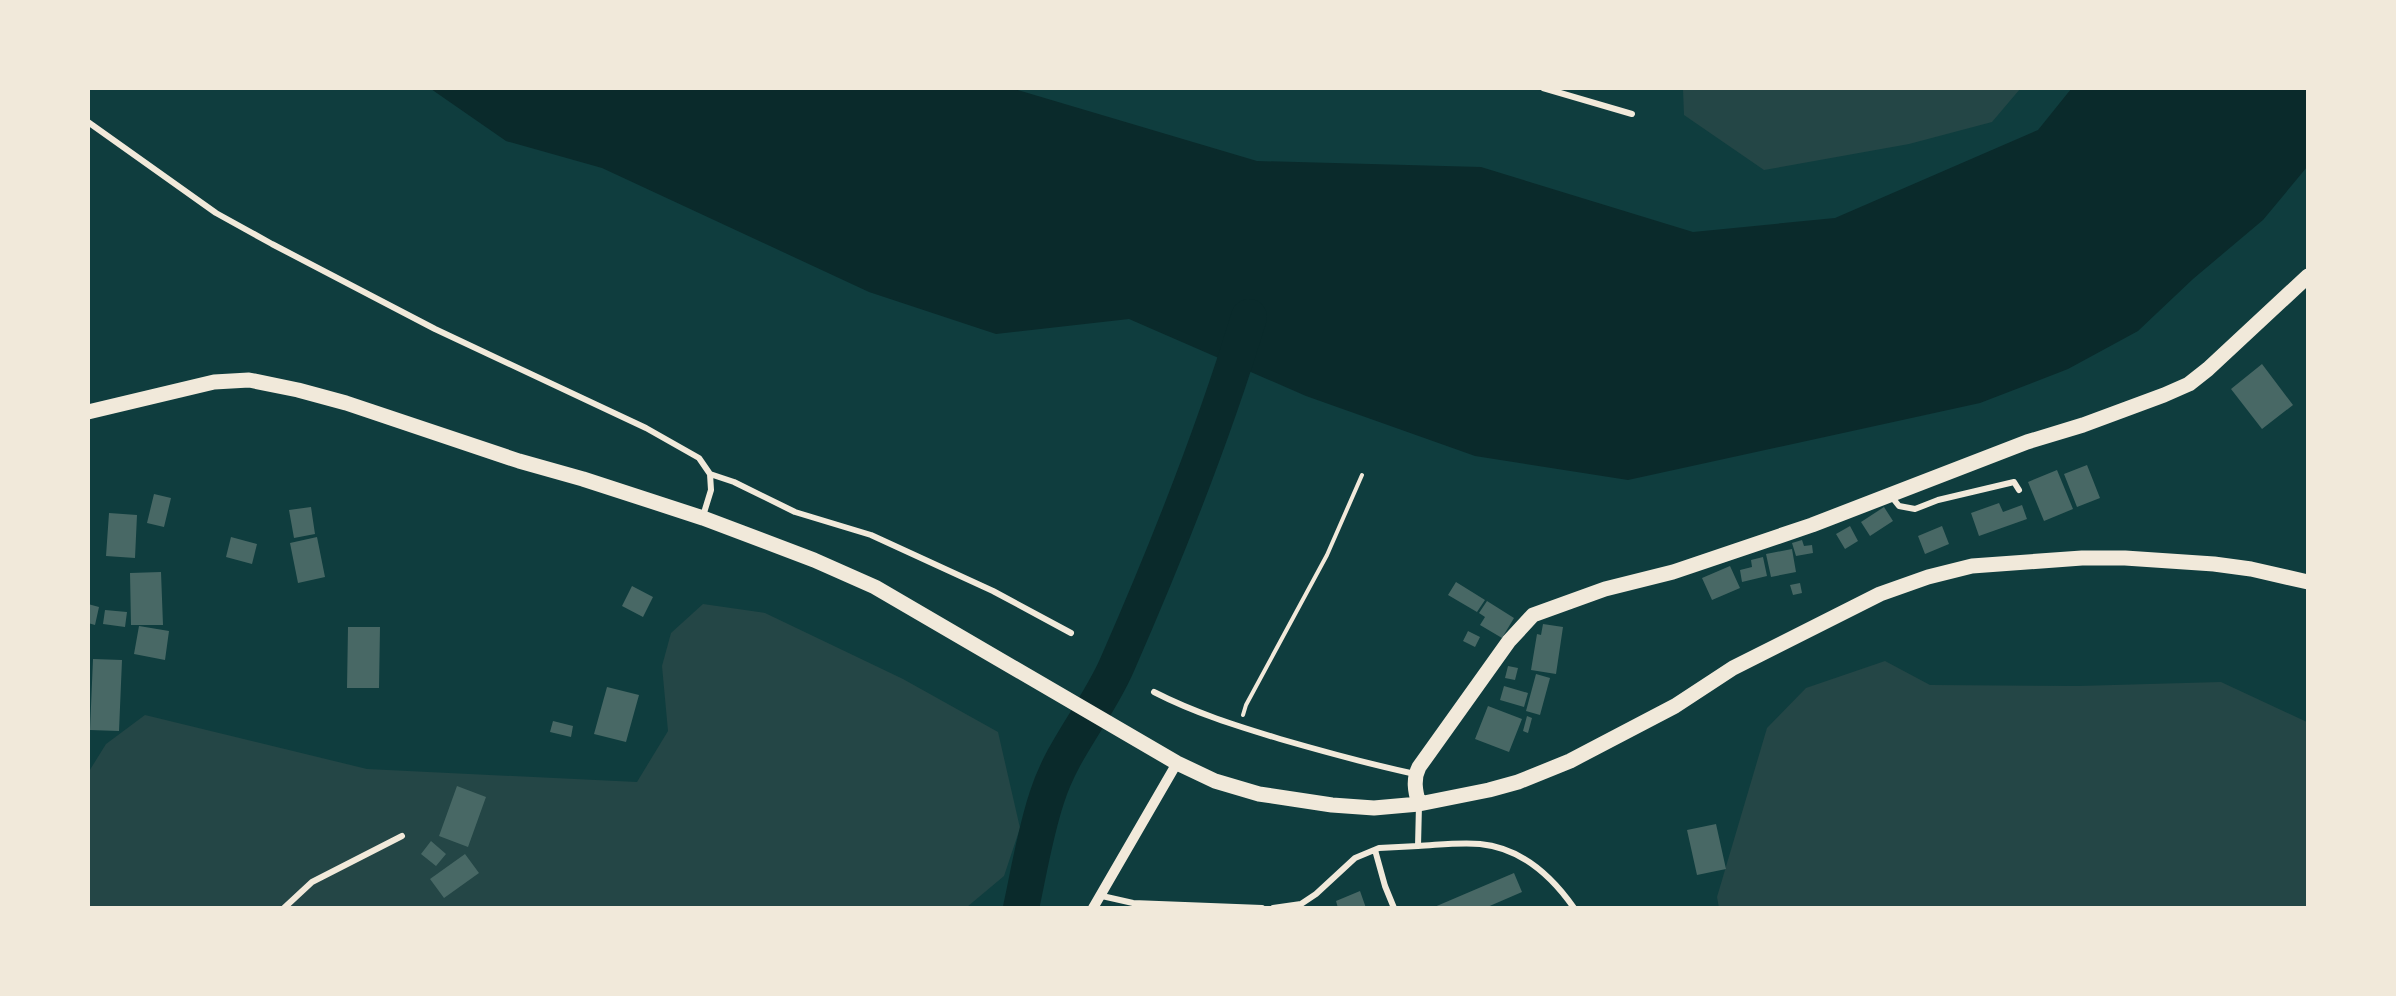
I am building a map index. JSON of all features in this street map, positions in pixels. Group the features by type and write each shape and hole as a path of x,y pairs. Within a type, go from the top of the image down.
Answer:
{"main road":[{"path":"1419,804 1415,790 1415,774 1509,641 1533,615 1596,591 1673,572 1780,536 2027,442 2083,425 2189,384 2307,276"},
{"path":"88,412 204,384 249,380 346,403 519,461 703,518 814,560 875,587 1177,763 1215,781 1258,794 1332,806 1374,808 1419,804 1508,785 1570,761 1675,706 1733,668 1872,598 1971,566 2125,558 2214,564 2251,569 2307,582"}],"street":[{"path":"1544,88 1632,114"},
{"path":"88,122 216,213 435,330 646,428 699,458 710,474 711,490 703,518"},
{"path":"710,474 734,482 795,512 871,535 993,591 1071,633"},
{"path":"1891,495 1899,506 1915,509 1938,500 2014,482 2019,490"},
{"path":"1154,692 1185,708 1240,727 1375,766 1415,774"},
{"path":"1093,908 1177,763"},
{"path":"1418,846 1419,804"},
{"path":"284,908 312,882 402,836"},
{"path":"1273,908 1301,904 1316,894 1355,858 1375,850 1477,843 1498,846 1522,857 1548,875 1574,908"},
{"path":"1375,850 1394,908"},
{"path":"1102,896 1123,902 1262,908"}],"path":[{"path":"1240,727 1246,705 1327,555 1362,475"}],"shaded area":[{"path":"1683,88 2020,89 1992,122 1909,144 1764,170 1684,115"},
{"path":"431,89 1014,89 1257,161 1481,167 1693,232 1835,218 2038,130 2071,89 2307,89 2307,167 2263,220 2193,279 2138,331 2068,369 1980,403 1628,480 1475,456 1306,396 1129,319 996,334 869,292 602,168 506,141"},
{"path":"703,604 765,613 903,679 998,732 1020,828 1004,876 967,907 89,907 88,773 106,744 145,715 367,769 637,782 668,731 662,666 671,633"},
{"path":"1885,661 1930,685 2078,686 2221,682 2307,722 2307,907 1719,908 1717,897 1767,728 1806,688"}],"building":[{"path":"2262,364 2293,405 2262,429 2231,389"},
{"path":"2087,465 2100,498 2077,507 2064,474"},
{"path":"2057,470 2073,509 2044,521 2028,482"},
{"path":"154,494 171,498 164,527 147,523"},
{"path":"1999,503 2003,512 2022,505 2027,519 1979,536 1971,513"},
{"path":"311,507 315,534 294,538 289,510"},
{"path":"1884,507 1893,521 1870,536 1861,522"},
{"path":"109,513 137,515 135,558 106,556"},
{"path":"1850,526 1858,541 1845,549 1836,534"},
{"path":"1942,526 1949,544 1925,554 1918,536"},
{"path":"231,537 257,544 252,564 226,557"},
{"path":"317,537 325,577 298,583 290,543"},
{"path":"1802,540 1804,546 1812,545 1813,553 1796,556 1792,543"},
{"path":"1792,549 1796,572 1771,577 1766,554"},
{"path":"1763,557 1767,576 1742,582 1740,570 1752,567 1751,560"},
{"path":"1730,566 1740,588 1712,600 1702,578"},
{"path":"161,572 163,625 131,625 130,573"},
{"path":"1456,582 1485,600 1477,612 1448,595"},
{"path":"1800,583 1802,593 1793,595 1790,585"},
{"path":"632,586 653,597 643,617 622,606"},
{"path":"1487,601 1514,618 1502,638 1480,625 1485,617 1479,613"},
{"path":"88,604 99,607 95,625 88,623"},
{"path":"105,610 127,612 125,627 103,624"},
{"path":"1543,624 1563,627 1556,674 1531,670 1537,634 1541,635"},
{"path":"139,626 169,631 165,660 134,654"},
{"path":"348,627 380,627 379,688 347,688"},
{"path":"1468,631 1480,637 1475,647 1463,641"},
{"path":"93,659 122,660 119,731 90,730"},
{"path":"1508,666 1518,668 1515,680 1505,678"},
{"path":"1536,674 1550,678 1540,715 1526,711"},
{"path":"1504,686 1528,693 1524,707 1500,700"},
{"path":"607,687 639,695 626,742 594,734"},
{"path":"1488,706 1522,719 1509,752 1475,739"},
{"path":"1527,716 1532,718 1528,733 1523,731"},
{"path":"553,721 573,726 571,737 550,732"},
{"path":"457,786 486,797 468,847 439,836"},
{"path":"1716,824 1726,869 1697,875 1687,830"},
{"path":"431,841 446,854 436,866 421,854"},
{"path":"465,854 479,873 444,898 430,879"},
{"path":"1514,873 1522,892 1485,908 1432,908"},
{"path":"1360,891 1366,908 1338,908 1336,901"}],"waterway":[{"path":"1021,908 1032,852 1053,779 1109,682 1136,622 1205,449 1249,317"}]}
